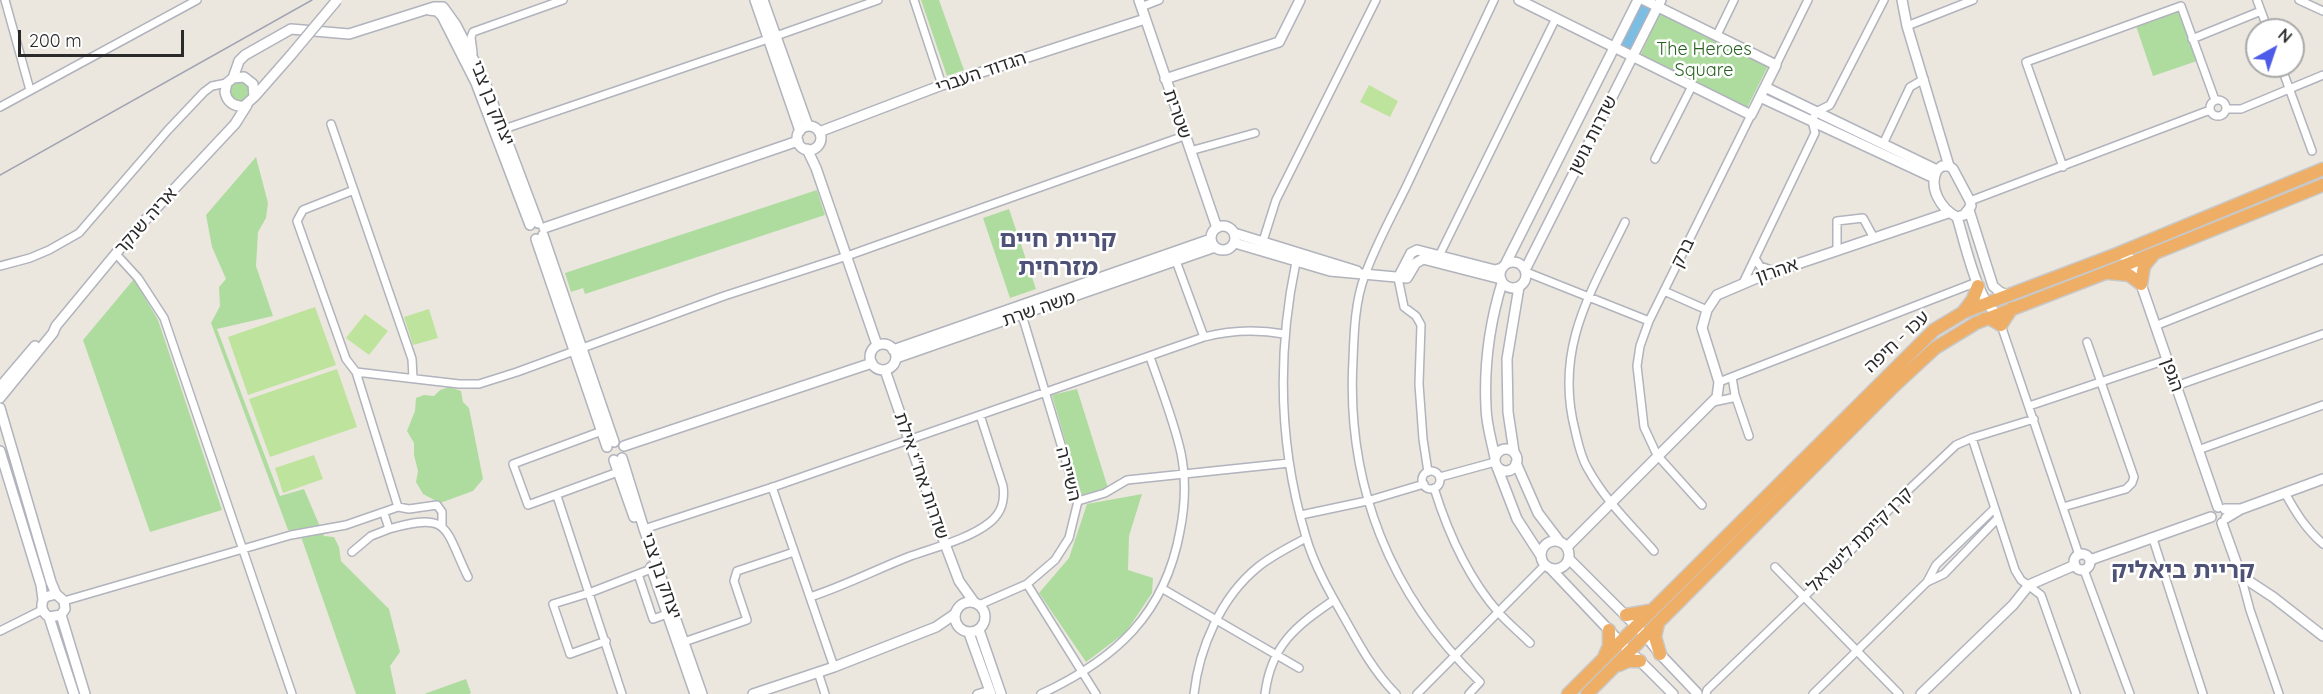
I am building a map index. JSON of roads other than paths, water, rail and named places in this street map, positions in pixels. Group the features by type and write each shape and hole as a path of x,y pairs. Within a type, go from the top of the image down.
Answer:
{"highway":[{"name":"עכו - חיפה","path":"1568,694 1934,330 1964,312 2117,254 2323,169"},
{"name":"עכו - חיפה","path":"1587,694 1615,667 1635,656 1658,623 1935,348 1984,319 1999,319 2012,308 2108,273 2323,185"},
{"path":"2108,273 2129,275 2140,284 2144,266 2156,252"},
{"path":"1964,312 1973,299 1978,284"},
{"path":"1626,615 1644,613 1653,609"},
{"path":"1658,623 1655,637 1660,654"},
{"path":"1604,658 1609,646 1609,630"}],"street":[{"path":"5,0 30,90"},
{"path":"0,107 197,0"},
{"path":"236,106 247,105 337,0"},
{"path":"476,62 471,45 473,32 563,0"},
{"path":"755,0 772,38 804,128"},
{"path":"538,230 798,141 804,128 782,53 772,38 763,0"},
{"path":"504,129 878,0"},
{"path":"914,0 942,85"},
{"path":"1140,4 1159,0"},
{"path":"1165,79 1279,42 1300,0"},
{"path":"1263,241 1276,200 1376,0"},
{"path":"1469,694 1480,682 1454,657 1405,588 1387,552 1367,501 1353,431 1351,387 1354,328 1365,276 1494,0"},
{"name":"שדרות גושן","path":"1504,266 1638,0"},
{"path":"1644,0 1659,4 1776,65"},
{"path":"1717,35 1734,0"},
{"name":"ברק","path":"1702,505 1658,455 1644,427 1637,366 1640,346 1649,321 1808,0"},
{"path":"1814,117 1830,105 1884,0"},
{"path":"1902,0 1907,26 1949,166 1957,174 1970,206 1993,286 2008,295"},
{"path":"1907,26 1973,0"},
{"path":"2257,0 2263,18"},
{"path":"2299,0 2323,11"},
{"path":"1525,1 1614,48 1751,115"},
{"name":"שטרית","path":"1140,4 1217,228"},
{"name":"שדרות גושן","path":"1526,271 1659,4"},
{"name":"יצחק בן צבי","path":"239,62 248,52 291,29 349,34 438,6 445,9 476,62 504,129 610,445"},
{"path":"2063,167 2026,62 2181,6 2215,100"},
{"name":"יצחק בן צבי","path":"424,11 433,10 442,16 468,64 538,230"},
{"path":"2192,39 2260,11"},
{"path":"1438,258 1556,18"},
{"name":"הגדוד העברי","path":"819,132 942,85 1145,19"},
{"path":"239,62 239,71 255,88 254,97"},
{"path":"225,94 239,62"},
{"path":"2226,109 2241,109 2323,75"},
{"path":"2286,78 2312,151"},
{"path":"0,266 40,254 79,233 204,92 215,85 230,81 270,79"},
{"path":"1883,144 1910,87 1924,79"},
{"path":"215,85 225,94 229,102 236,106 239,111 238,120"},
{"path":"1655,159 1692,86"},
{"path":"1765,87 1814,117 1935,174"},
{"path":"1760,97 1883,144 1935,174"},
{"path":"2215,100 2223,101 2226,109 2224,114 2213,115 2210,110 2211,103 2215,100"},
{"name":"אריה שנקר","path":"0,387 11,379 53,333 56,326 116,254 238,120 247,105"},
{"path":"1970,206 2210,110"},
{"path":"1743,283 1815,133 1814,117"},
{"path":"331,124 412,359 412,378"},
{"path":"804,128 814,127 819,132 820,143 810,149"},
{"path":"1190,151 1256,133"},
{"path":"356,372 459,384 479,384 1184,136"},
{"path":"798,141 810,149 877,345"},
{"path":"1562,154 1572,155 1579,163"},
{"path":"1935,174 1949,166"},
{"path":"1935,174 1937,194 1952,215 1986,303 1999,319 2079,555"},
{"path":"354,190 303,210 297,221 346,359 356,372 398,507"},
{"name":"אהרון","path":"1707,310 1718,295 1743,283 1837,250 1952,215 1970,206"},
{"path":"1837,250 1838,221 1863,218 1874,238"},
{"path":"1625,222 1577,324 1572,345 1569,396 1572,419 1586,466 1611,503 1654,551"},
{"path":"1235,238 1226,250 1213,243 1213,232 1217,228 1227,227 1235,238 1296,262 1330,271 1365,276 1409,278 1416,263 1420,260 1438,258 1495,270 1515,262 1526,271 1649,321"},
{"path":"1235,238 1263,241 1365,276"},
{"name":"משה שרת","path":"895,354 1022,315 1176,261 1213,243"},
{"name":"משה שרת","path":"895,354 1029,301 1213,243"},
{"path":"116,254 138,278 164,318 292,694"},
{"path":"2117,254 2127,256 2133,261"},
{"path":"1306,255 1296,262 1284,334 1283,400 1289,463 1306,538 1334,600 1368,661 1396,694"},
{"path":"1438,258 1502,281 1512,288 1519,287"},
{"path":"1755,258 1756,262 1765,269 1776,271"},
{"path":"2155,326 2323,259"},
{"path":"1176,261 1204,337"},
{"name":"הגפן","path":"2133,261 2198,450 2223,514 2250,610 2279,694"},
{"path":"1504,266 1488,356 1486,409 1496,462 1517,519 1546,563 1673,694"},
{"path":"1750,269 1755,270 1759,277"},
{"path":"1526,271 1525,280 1519,287 1506,359 1508,412 1516,463 1538,513 1563,544 1569,559 1647,636 1660,654 1698,694"},
{"path":"1398,278 1404,307 1416,316 1421,325 1419,384 1428,472"},
{"path":"1719,382 1978,284"},
{"path":"1417,694 1546,563 1547,544 1563,544 1611,503 1713,402 1719,393 1719,382 1702,328 1707,310 1664,291"},
{"path":"1022,315 1029,301"},
{"name":"השיירה","path":"976,603 1027,584 1055,560 1075,522 1078,501 1022,315"},
{"path":"644,529 1204,337 1222,332 1247,331 1284,334"},
{"path":"2176,386 2323,334"},
{"path":"2062,507 2126,489 2134,477 2087,342"},
{"path":"877,345 886,345 895,354 893,365 885,370 876,368 872,363 871,353 877,345"},
{"name":"יצחק בן צבי","path":"578,349 602,431 610,445"},
{"path":"1041,694 1083,672 1115,650 1138,628 1162,590 1179,537 1183,516 1184,474 1174,430 1150,357"},
{"path":"2030,406 2166,360"},
{"path":"624,446 618,459 608,455 610,445 624,446 872,363"},
{"name":"שדרות אח\"י אילת","path":"885,370 959,581 961,605"},
{"path":"1732,377 1735,395 1749,436"},
{"path":"0,380 11,379 1,412 56,594 64,601 65,609 61,615"},
{"name":"אריה שנקר","path":"0,398 11,379"},
{"path":"1713,402 1735,395"},
{"path":"2198,450 2323,405"},
{"path":"810,597 842,587 989,523 1001,510 1004,498 1003,486 980,415"},
{"name":"קרן קיימת לישראל","path":"1698,694 1707,690 1804,597 1901,497 1956,446 1971,438 2034,419"},
{"path":"602,431 513,464 528,505 618,472"},
{"path":"1971,438 2018,576 2041,595 2076,694"},
{"path":"1496,462 1498,452 1504,449 1514,453"},
{"path":"0,451 41,585 45,609 74,694"},
{"name":"יצחק בן צבי","path":"618,459 618,472 695,694"},
{"name":"יצחק בן צבי","path":"618,459 702,694"},
{"path":"1496,462 1506,471 1513,468 1516,463"},
{"path":"1440,477 1496,462"},
{"path":"1078,501 1105,494 1127,480 1289,463"},
{"path":"1434,471 1440,477 1439,485 1434,488 1427,488 1424,484 1423,477 1428,472 1434,471"},
{"path":"2090,560 2211,517 2211,512 2223,514 2241,509 2323,479"},
{"path":"1301,515 1367,501 1424,484"},
{"path":"772,487 834,667"},
{"path":"1434,488 1445,525 1470,572 1498,612 1530,643"},
{"path":"2285,493 2296,514 2310,533 2323,544"},
{"path":"557,496 622,694"},
{"path":"64,601 291,535 346,525 398,507 409,509 437,506 442,512 442,526"},
{"path":"1813,694 1927,582 1936,565 1994,509"},
{"path":"384,513 389,529"},
{"path":"1927,582 1944,574 1997,519"},
{"path":"352,552 371,536 389,529 409,524 435,523 449,533 468,576"},
{"path":"1194,694 1204,645 1241,584 1257,568 1306,538"},
{"path":"2153,539 2203,694"},
{"path":"684,642 747,620 734,581 737,571 794,552"},
{"path":"2090,560 2086,555 2079,555 2075,558 2130,694"},
{"path":"1546,563 1560,569 1569,559"},
{"path":"1921,694 2013,605 2029,585 2080,567 2088,567 2090,560"},
{"path":"1775,567 1899,694"},
{"path":"606,642 570,654 553,604 651,569"},
{"path":"638,574 653,618 667,614"},
{"path":"2241,576 2273,597 2323,636"},
{"name":"שדרות אח\"י אילת","path":"959,581 976,603"},
{"path":"1027,584 1096,694"},
{"path":"1162,590 1299,668"},
{"path":"45,609 48,595 56,594"},
{"path":"1265,694 1275,654 1292,633 1334,600"},
{"path":"753,694 834,667 936,627 955,614 961,605 976,603 985,617 979,630 1001,694"},
{"path":"0,631 45,609 61,615"},
{"path":"955,614 957,626"},
{"path":"61,615 85,694"},
{"path":"936,627 957,626 969,633 990,692 977,694"},
{"path":"969,633 979,630"},
{"path":"818,672 825,694"}],"water":[{"path":"1640,0 1655,8 1632,54 1617,47"}],"railway":[{"path":"0,175 312,0"}],"district":[{"name":"קריית חיים מזרחית","path":"1058,254"},
{"name":"קריית ביאליק","path":"2183,571"}],"park label":[{"name":"The Heroes Square","path":"1704,60"}]}
